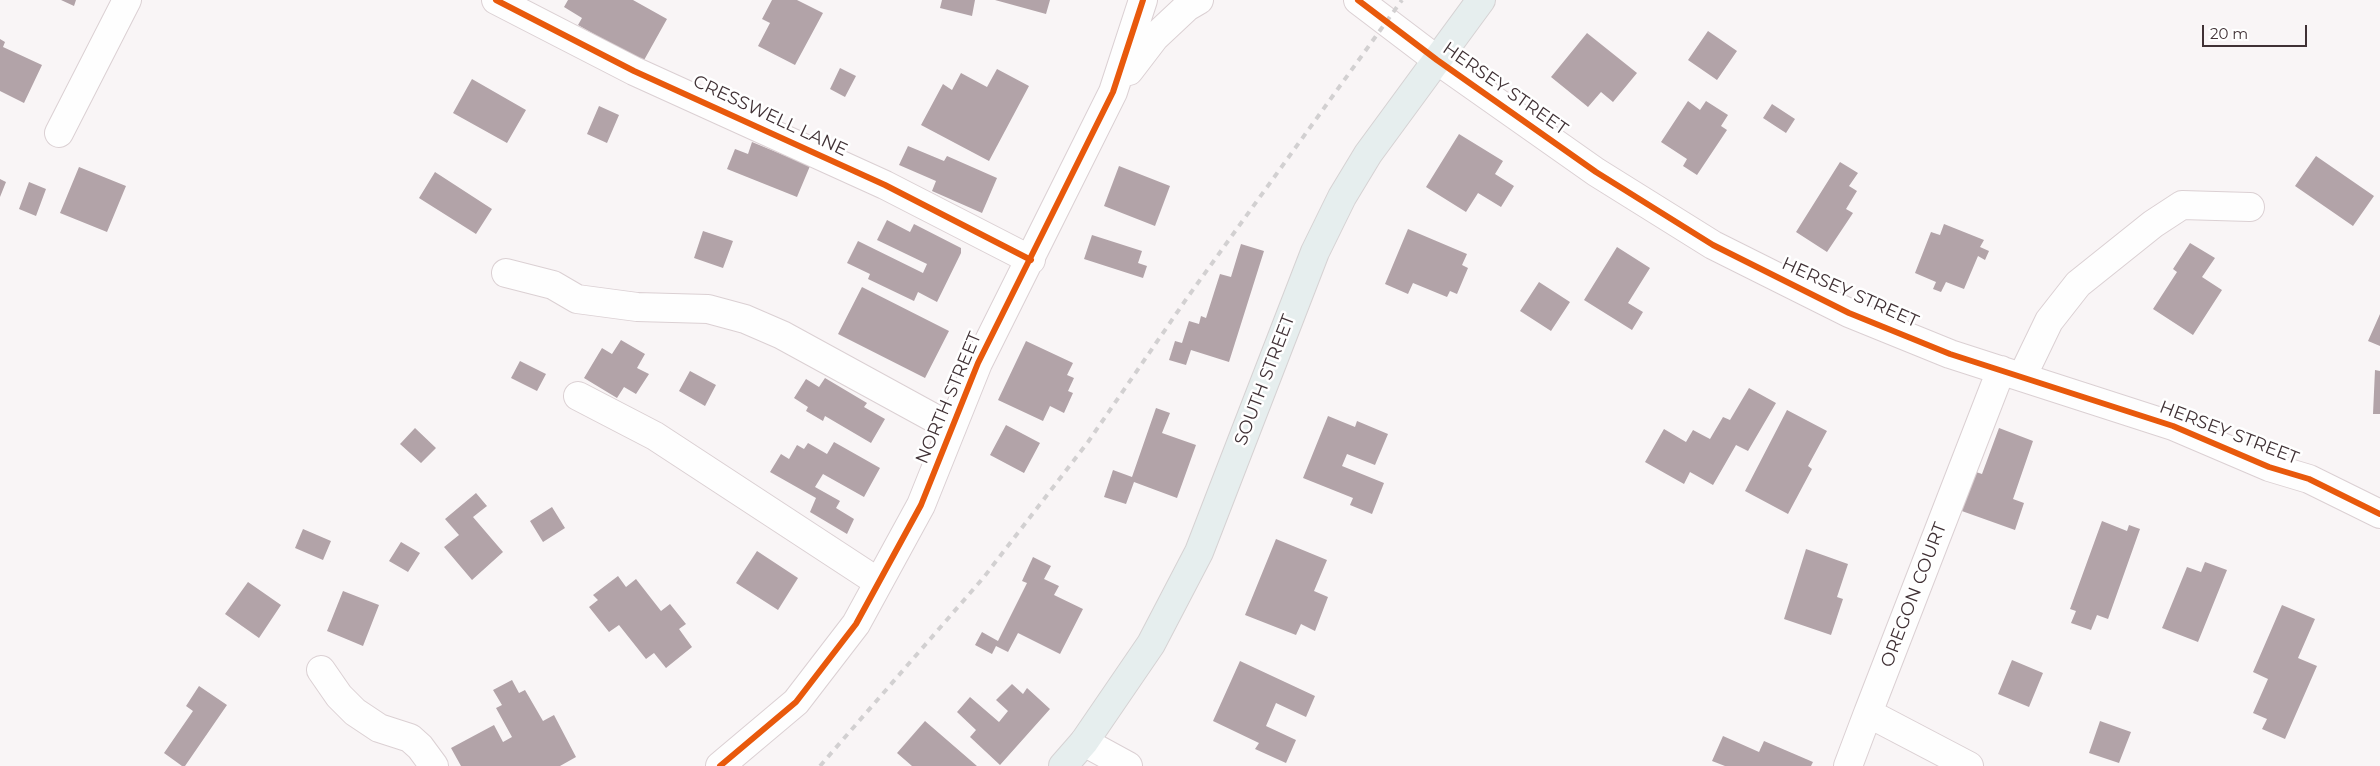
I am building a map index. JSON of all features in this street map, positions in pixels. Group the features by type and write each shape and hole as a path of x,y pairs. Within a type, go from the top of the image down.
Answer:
{"main road":[{"name":"SOUTH STREET","path":"1063,766 1084,742 1151,644 1199,552 1314,252 1342,197 1368,154 1480,0"}],"street":[{"path":"59,133 127,0"},
{"name":"CRESSWELL LANE","path":"496,0 634,71 885,185 1031,260"},
{"name":"NORTH STREET","path":"720,766 796,702 856,624 920,505 978,363 1031,260 1113,92 1141,12 1143,0"},
{"path":"1113,92 1155,37 1187,7 1199,0"},
{"name":"HERSEY STREET","path":"1358,0 1437,60 1596,172 1713,244 1849,313 1950,354 2173,426 2269,466 2309,479 2380,514"},
{"name":"OREGON COURT","path":"1848,766 1868,713 2012,374 2049,321 2078,284 2153,224 2182,205 2250,206"},
{"path":"506,274 553,285 577,299 637,308 708,309 745,319 782,334 952,428"},
{"path":"578,396 655,436 878,582"},
{"path":"321,670 339,696 355,712 380,728 410,738 420,747 434,766"},
{"path":"1868,713 1970,766"},
{"path":"1084,742 1128,766"}],"building":[{"path":"61,0 76,0 74,6"},
{"path":"568,0 633,0 667,19 643,62 578,25 582,18 564,7"},
{"path":"772,0 797,0 823,13 795,65 758,46 770,23 762,19"},
{"path":"942,0 975,0 972,16 940,8"},
{"path":"995,0 1050,0 1046,14"},
{"path":"1708,31 1737,51 1717,80 1688,60"},
{"path":"1587,33 1637,73 1613,102 1601,92 1588,107 1551,77"},
{"path":"0,39 5,42 3,47 42,65 24,103 0,91"},
{"path":"840,68 856,76 845,97 830,89"},
{"path":"997,69 1029,86 989,161 921,125 943,84 952,90 961,73 987,87"},
{"path":"472,79 526,110 507,143 453,113"},
{"path":"1688,101 1700,110 1706,101 1728,115 1721,126 1727,130 1697,175 1683,166 1687,159 1661,142"},
{"path":"1772,104 1795,119 1786,133 1763,118"},
{"path":"599,106 619,115 607,143 587,134"},
{"path":"1459,134 1503,161 1495,174 1514,186 1501,207 1478,193 1466,212 1426,187"},
{"path":"752,142 810,166 797,197 727,169 735,149 748,154"},
{"path":"908,146 944,161 947,156 997,178 982,213 932,191 936,181 899,165"},
{"path":"2316,156 2374,196 2353,226 2295,186"},
{"path":"1840,162 1858,173 1849,186 1857,191 1846,209 1853,213 1827,252 1796,232"},
{"path":"1119,166 1170,186 1155,226 1104,206"},
{"path":"79,167 126,186 107,232 60,213"},
{"path":"435,172 492,209 476,234 419,198"},
{"path":"0,179 6,182 0,197"},
{"path":"29,182 46,189 36,216 19,209"},
{"path":"887,220 910,232 914,224 961,248 961,253 937,302 918,292 914,301 868,279 870,274 847,263 858,241 923,273 927,264 877,240"},
{"path":"1944,224 1984,240 1980,247 1989,251 1985,260 1978,256 1964,289 1946,282 1941,292 1933,289 1936,282 1915,273 1931,232 1940,235"},
{"path":"1408,229 1467,254 1462,265 1468,268 1457,294 1450,291 1447,297 1413,283 1408,294 1385,284"},
{"path":"703,231 733,241 723,268 694,258"},
{"path":"1092,235 1142,251 1138,263 1147,266 1143,278 1084,259"},
{"path":"2190,243 2215,258 2202,277 2222,290 2193,335 2153,309 2177,272 2173,269"},
{"path":"1241,244 1264,251 1229,362 1191,350 1186,365 1169,360 1175,341 1182,343 1189,321 1199,324 1201,316 1206,318 1220,274 1231,277"},
{"path":"1617,247 1650,268 1628,303 1643,312 1632,330 1584,300"},
{"path":"1539,282 1570,302 1551,331 1520,311"},
{"path":"862,287 949,331 925,378 838,334"},
{"path":"2380,314 2380,346 2368,341"},
{"path":"621,340 645,354 637,368 649,374 636,394 624,387 617,398 584,378 602,348 612,354"},
{"path":"1026,341 1073,363 1067,375 1074,378 1068,391 1073,393 1064,413 1050,406 1043,421 998,400"},
{"path":"520,361 546,374 537,391 511,378"},
{"path":"2375,370 2380,371 2380,414 2373,414"},
{"path":"690,371 716,385 705,406 679,391"},
{"path":"825,378 867,403 864,407 885,419 871,443 825,416 823,421 806,411 808,407 794,398 806,379 819,387"},
{"path":"1749,388 1776,403 1748,451 1736,445 1713,485 1690,472 1684,484 1645,462 1664,429 1686,442 1693,430 1710,439 1723,417 1730,420"},
{"path":"1156,408 1170,413 1162,433 1196,445 1177,498 1134,482 1126,504 1104,497 1113,470 1132,477"},
{"path":"1787,410 1827,431 1808,466 1812,469 1788,514 1745,491"},
{"path":"1328,416 1355,427 1357,421 1388,434 1375,465 1347,454 1342,466 1384,483 1372,514 1350,505 1353,498 1303,478"},
{"path":"1006,425 1040,443 1024,473 990,455"},
{"path":"415,428 436,448 421,463 400,444"},
{"path":"1999,428 2033,441 2013,499 2024,503 2015,530 1959,510 1973,471 1982,474"},
{"path":"834,442 880,468 864,497 823,474 815,487 840,501 836,508 854,519 847,534 810,512 816,498 770,472 781,454 789,459 797,445 804,449 808,443 827,454"},
{"path":"476,493 487,506 473,517 503,552 472,580 444,547 459,535 445,519"},
{"path":"552,507 565,528 543,542 530,521"},
{"path":"2102,521 2127,531 2129,525 2140,529 2108,619 2097,615 2091,630 2071,623 2076,611 2070,609"},
{"path":"303,529 331,541 323,560 295,548"},
{"path":"1276,539 1327,560 1314,591 1328,597 1315,631 1301,624 1296,635 1245,615"},
{"path":"401,542 420,553 408,572 389,561"},
{"path":"1806,549 1848,564 1837,597 1843,599 1831,635 1784,619"},
{"path":"757,551 798,578 778,610 736,583"},
{"path":"1033,557 1051,566 1044,579 1059,586 1054,595 1083,609 1060,654 1018,633 1008,652 996,646 992,654 975,645 982,632 998,641 1027,583 1022,581"},
{"path":"2205,562 2227,570 2198,642 2162,628 2187,567 2201,572"},
{"path":"618,576 626,587 636,579 661,611 670,604 686,624 679,629 692,647 666,668 654,653 646,659 619,625 609,632 589,607 598,600 593,595"},
{"path":"248,582 281,605 259,638 225,614"},
{"path":"343,591 379,605 363,646 327,631"},
{"path":"2282,605 2315,619 2298,658 2317,666 2285,739 2262,729 2267,719 2253,713 2268,679 2253,672"},
{"path":"2012,660 2043,673 2029,707 1998,694"},
{"path":"1240,661 1315,696 1306,717 1276,703 1266,726 1296,740 1286,763 1255,749 1259,743 1213,721"},
{"path":"512,680 519,693 525,690 543,721 554,715 576,757 560,766 461,766 451,748 494,725 503,742 512,737 496,708 502,705 493,690"},
{"path":"1012,684 1023,694 1027,688 1050,709 1000,765 970,737 976,730 957,712 970,697 999,722 1008,711 996,700"},
{"path":"199,686 227,705 185,766 182,766 164,753 193,711 186,706"},
{"path":"925,721 977,766 912,766 897,753"},
{"path":"2100,721 2131,732 2119,763 2089,753"},
{"path":"1723,736 1759,752 1764,741 1813,762 1811,766 1725,766 1712,761"}],"railway":[{"path":"820,766 984,577 1088,442 1187,298 1402,0"}],"cycle path":[{"path":"496,0 634,71 885,185 1031,260"},
{"path":"720,766 796,702 856,624 921,505 978,363 1113,92 1143,0"},
{"path":"1358,0 1437,60 1596,172 1713,245 1849,313 1950,354 2173,426 2269,467 2309,479 2380,514"}]}
